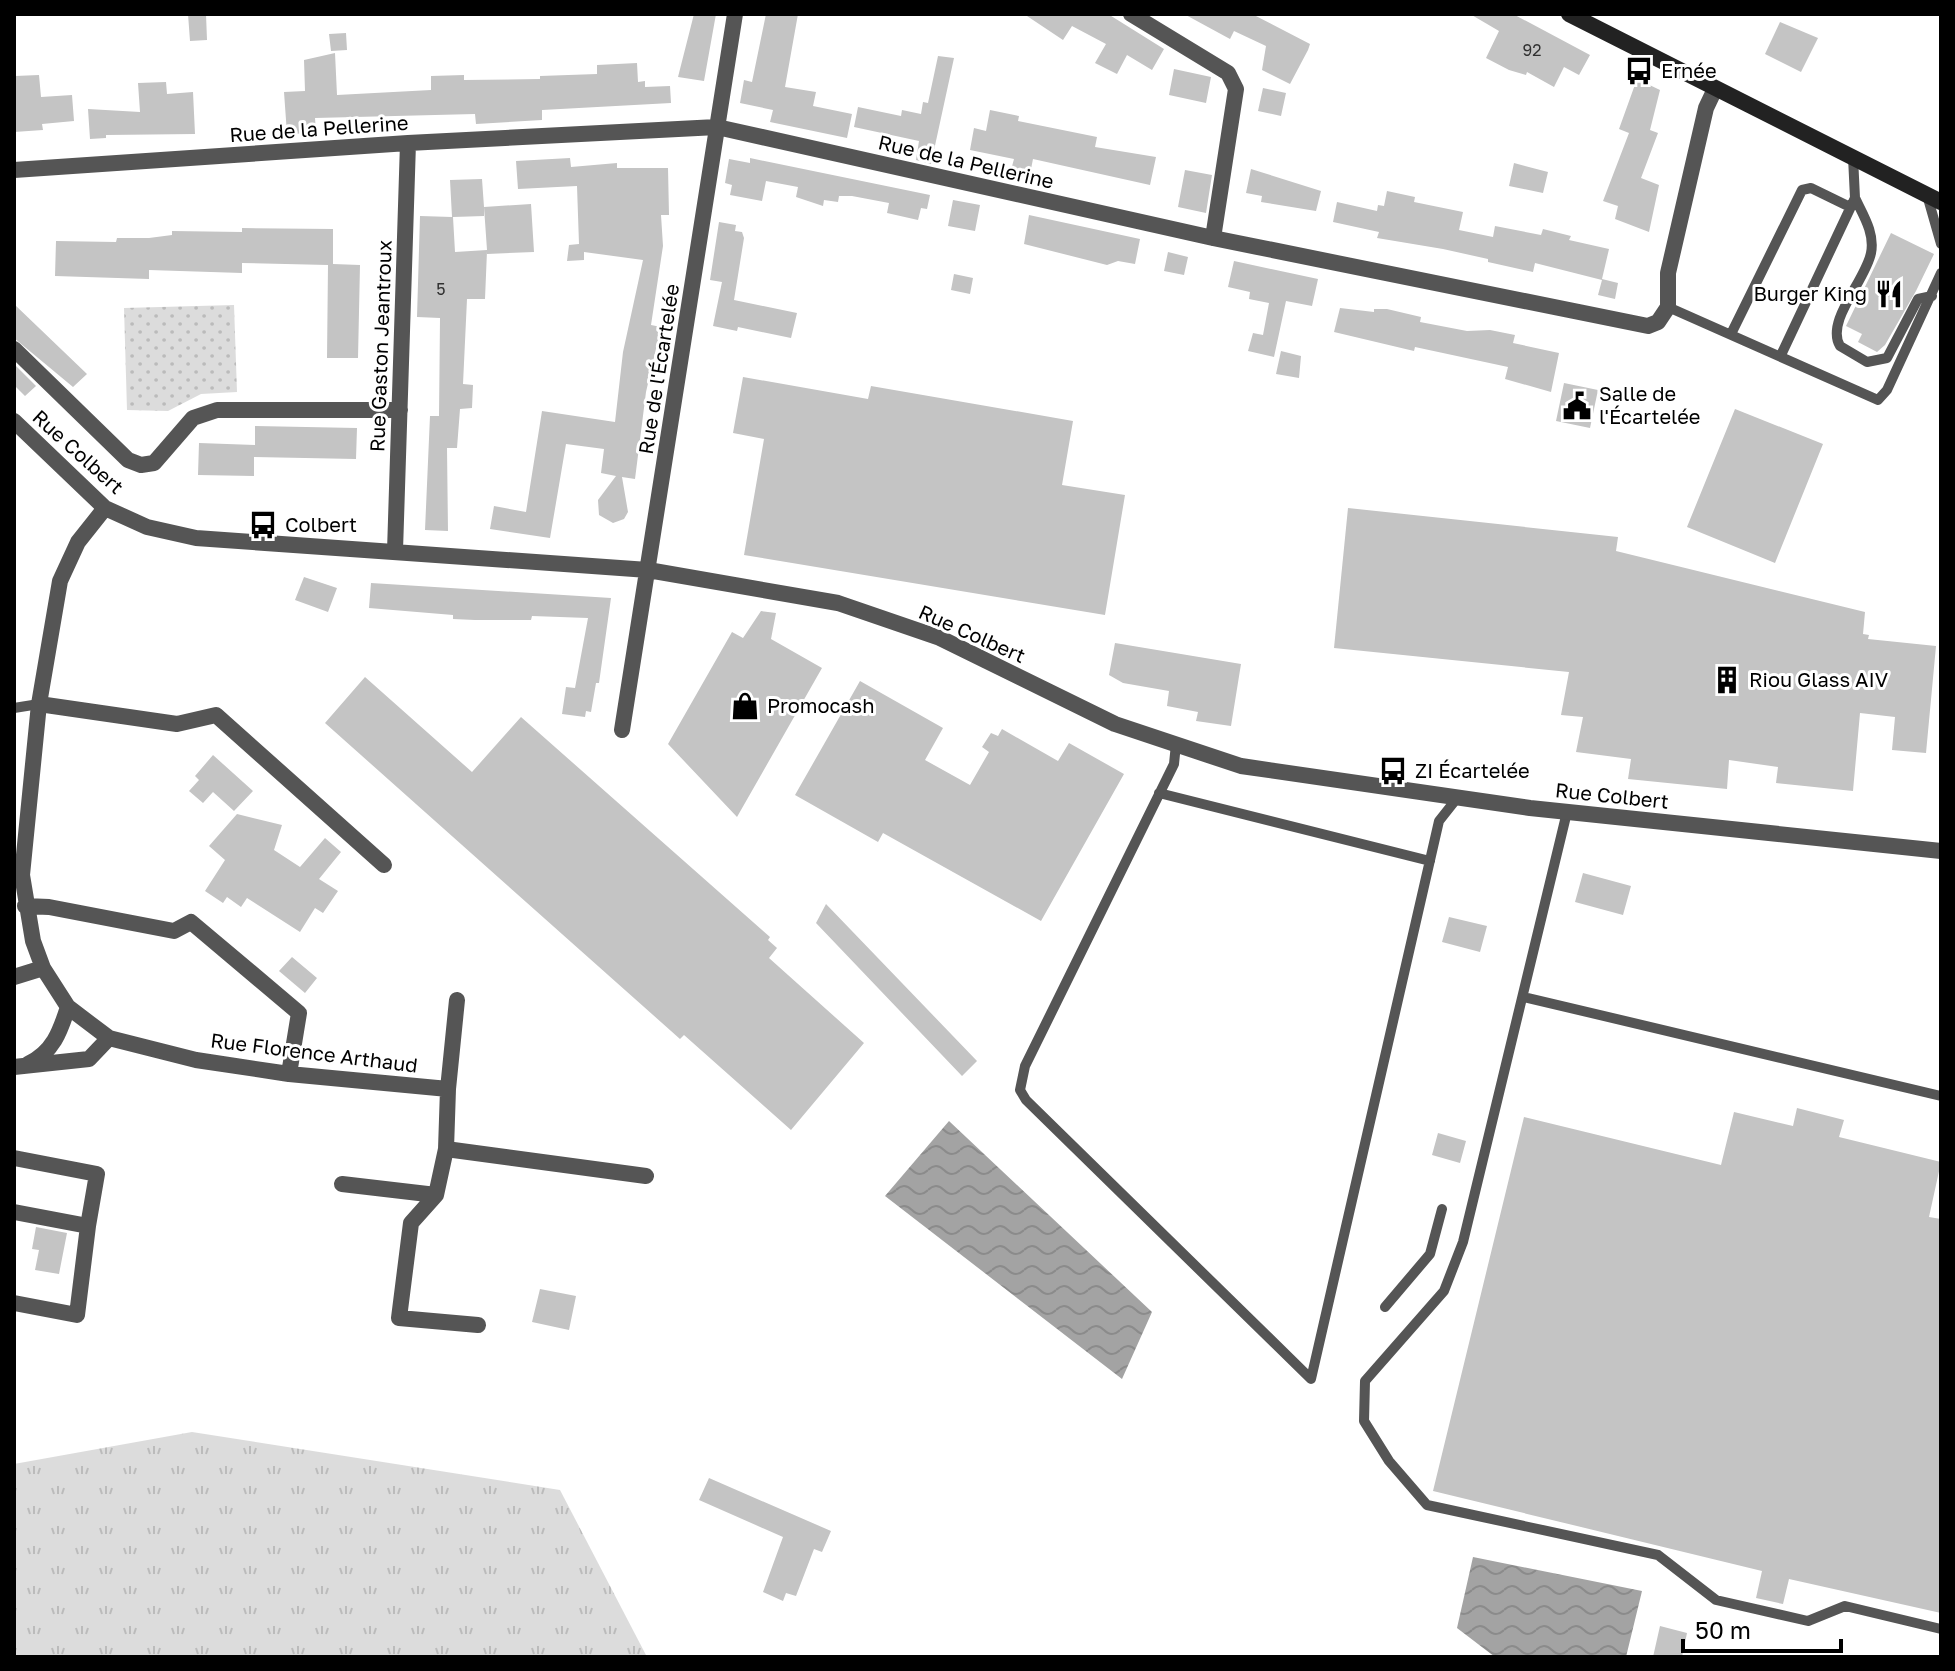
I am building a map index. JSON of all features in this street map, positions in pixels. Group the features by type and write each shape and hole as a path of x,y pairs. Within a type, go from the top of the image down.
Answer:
{"main road":[{"path":"1569,14 1934,198"}],"street":[{"name":"Rue de l'Écartelée","path":"622,730 735,14"},
{"path":"1131,14 1228,73 1236,89 1213,238"},
{"path":"1668,307 1668,273 1706,108 1715,89"},
{"name":"Rue de la Pellerine","path":"14,170 408,143 717,127 1213,238 1648,326 1658,322 1668,307"},
{"name":"Rue Gaston Jeantroux","path":"395,551 408,143"},
{"path":"14,349 128,460 141,465 154,463 193,418 217,410 400,410"},
{"name":"Rue Colbert","path":"14,421 105,508 153,530 196,538 395,551 414,556 499,558 648,570 838,603 940,638 1115,724 1241,766 1567,812 1941,851"},
{"name":"Rue Florence Arthaud","path":"105,508 78,542 60,581 39,704 22,875 25,906 43,968 68,1007 109,1038 196,1060 289,1074 448,1089"},
{"path":"39,704 177,724 216,715 384,865"},
{"path":"14,780 32,786"},
{"path":"25,906 49,907 174,931 191,922 299,1013 289,1074"},
{"path":"14,977 43,968"},
{"path":"457,1000 448,1089 446,1149 436,1195 411,1223 399,1318 478,1325"},
{"path":"16,1068 44,1056 58,1035 68,1007"},
{"path":"16,1068 89,1059 109,1038"},
{"path":"446,1149 646,1176"},
{"path":"14,1158 97,1174 77,1315 14,1303"},
{"path":"342,1184 436,1195"},
{"path":"14,1212 88,1226"}],"lane":[{"path":"1781,355 1852,203 1853,157"},
{"path":"1732,332 1802,190 1811,188 1852,203 1868,227 1872,251 1835,329 1840,346 1867,362 1887,358 1918,299 1932,296"},
{"path":"1934,198 1941,244"},
{"path":"1668,307 1732,332 1878,400 1887,390 1941,273"},
{"path":"14,708 39,704"},
{"path":"1176,744 1174,764 1025,1066 1020,1090 1026,1100 1311,1379 1439,821 1458,797"},
{"path":"1159,793 1430,861"},
{"path":"1567,812 1463,1242 1444,1291 1365,1381 1364,1421 1389,1461 1427,1505 1658,1555 1716,1600 1808,1621 1845,1606 1941,1629"},
{"path":"1524,997 1941,1096"},
{"path":"1385,1307 1430,1254 1442,1209"}],"green space":[{"path":"234,305 237,392 201,394 168,411 127,410 124,308"},
{"path":"192,1432 560,1490 647,1657 14,1657 14,1464"}],"water":[{"path":"949,1121 1152,1312 1122,1379 885,1196"},
{"path":"1473,1557 1642,1591 1626,1657 1495,1657 1457,1628"}],"building":[{"path":"188,14 206,14 207,40 190,41"},
{"path":"694,14 716,14 704,81 678,77"},
{"path":"766,14 798,14 785,87 816,92 813,106 852,114 847,138 770,122 773,110 740,103 744,80 752,82"},
{"path":"1024,14 1108,14 1164,49 1152,70 1127,55 1117,74 1095,63 1106,44 1072,26 1063,40"},
{"path":"1184,14 1252,14 1310,44 1290,84 1262,70 1266,46 1234,31 1230,39"},
{"path":"1470,14 1513,14 1590,55 1579,75 1564,67 1554,87 1527,72 1526,75 1509,70 1486,58 1499,31"},
{"path":"1780,22 1818,38 1801,72 1765,54"},
{"path":"346,33 347,50 331,51 329,34"},
{"path":"335,53 337,95 431,90 431,76 464,75 464,80 540,79 540,76 597,74 597,65 637,63 638,82 645,81 645,87 670,86 671,103 542,110 542,120 476,124 475,114 315,118 316,133 287,134 284,92 305,91 304,60"},
{"path":"938,56 954,58 931,164 916,160 919,141 854,127 858,107 901,116 902,110 921,114 923,102 928,103"},
{"path":"1174,69 1211,77 1206,103 1169,95"},
{"path":"39,75 41,97 72,95 74,121 42,124 43,130 14,132 15,76"},
{"path":"1637,79 1660,90 1650,130 1658,133 1641,178 1659,185 1649,232 1615,219 1618,206 1603,201 1629,133 1619,129"},
{"path":"166,82 167,94 193,92 195,134 106,135 106,138 90,139 88,109 140,112 138,83"},
{"path":"1263,88 1286,93 1281,116 1258,111"},
{"path":"990,110 1019,116 1018,121 1097,137 1095,147 1156,157 1150,185 1033,159 1030,174 1011,170 1014,159 970,150 974,128 986,131"},
{"path":"570,158 571,167 617,163 617,168 668,168 669,215 661,215 663,246 651,325 661,327 646,392 635,479 622,477 628,512 624,519 613,523 599,515 598,500 616,476 601,473 604,449 566,444 550,538 490,529 494,506 526,512 542,411 615,422 623,352 643,260 584,252 584,260 567,261 569,245 579,244 577,186 518,189 516,161"},
{"path":"750,158 930,195 927,209 921,208 918,220 887,213 889,203 852,196 839,196 838,202 824,200 823,206 796,197 798,187 766,181 762,201 730,195 732,185 725,183 729,159 750,163"},
{"path":"1514,163 1548,172 1543,193 1509,186"},
{"path":"1251,169 1321,191 1316,211 1261,202 1262,196 1246,193"},
{"path":"1185,170 1212,175 1206,213 1178,207"},
{"path":"482,179 484,207 531,204 534,252 487,254 487,251 485,299 467,299 463,384 473,385 472,408 460,409 457,448 447,448 448,531 425,530 430,416 439,416 440,318 417,317 420,216 452,217 450,180","holes":["484,207 487,250 455,252 453,217 484,216"]},
{"path":"1387,191 1415,197 1414,202 1463,212 1459,230 1493,237 1495,226 1541,235 1543,229 1571,236 1569,240 1609,249 1602,279 1618,283 1615,299 1598,295 1602,280 1535,263 1533,272 1443,249 1377,238 1379,232 1333,222 1337,202 1377,211 1378,205 1384,206"},
{"path":"953,200 980,205 975,231 948,226"},
{"path":"1029,215 1140,239 1135,264 1118,261 1107,265 1024,244"},
{"path":"719,222 736,225 735,231 742,232 744,238 734,300 797,313 791,338 738,327 737,331 713,326 722,282 710,280"},
{"path":"242,228 333,229 333,264 360,265 358,358 327,358 328,265 242,263 242,273 149,270 149,279 55,276 56,241 116,242 117,238 172,235 172,231 242,232"},
{"name":"Burger King","path":"1891,233 1934,254 1885,345 1877,352 1858,342 1862,334 1846,326"},
{"path":"1168,252 1188,257 1184,275 1164,271"},
{"path":"1234,261 1318,279 1312,306 1286,301 1274,357 1248,351 1253,333 1263,335 1269,303 1249,299 1250,292 1228,287"},
{"path":"954,274 973,278 970,294 951,290"},
{"path":"14,304 87,374 73,387 14,338"},
{"path":"1340,308 1374,312 1374,309 1387,309 1421,317 1420,322 1467,331 1490,330 1515,335 1513,343 1559,353 1551,392 1505,379 1508,367 1415,347 1414,351 1334,332"},
{"path":"1281,351 1301,356 1299,378 1276,374"},
{"path":"14,364 36,386 25,396 14,385"},
{"path":"743,377 868,399 871,386 1073,421 1062,485 1125,495 1105,615 744,555 764,439 733,433"},
{"name":"Salle de l'Écartelée","path":"1564,383 1598,390 1590,428 1556,421"},
{"path":"1735,409 1823,444 1775,563 1687,527"},
{"path":"255,426 357,428 356,459 254,457 254,476 198,475 199,443 255,445"},
{"path":"1348,508 1618,537 1616,551 1865,612 1863,634 1869,635 1868,639 1936,646 1926,753 1892,750 1895,717 1860,713 1853,791 1776,783 1778,767 1729,760 1727,789 1628,779 1631,759 1576,752 1583,717 1561,715 1569,672 1334,648"},
{"path":"304,577 337,588 328,612 295,600"},
{"path":"371,583 611,598 599,683 596,683 591,712 586,711 585,717 562,714 566,687 575,688 588,618 532,616 531,620 453,619 453,615 369,608"},
{"name":"Promocash","path":"761,611 776,613 771,639 822,668 737,817 668,744 732,632 743,638"},
{"path":"1115,643 1241,664 1231,726 1196,721 1198,712 1167,706 1169,691 1123,683 1109,675"},
{"path":"365,677 472,772 521,717 770,937 768,940 777,948 769,958 864,1043 791,1130 684,1035 680,1039 325,723"},
{"path":"860,681 943,728 925,760 970,785 989,752 982,747 991,733 998,736 1002,729 1058,761 1069,743 1124,774 1041,921 883,833 878,842 795,795"},
{"path":"213,755 253,791 234,811 213,792 203,803 189,791 199,780 195,776"},
{"path":"237,814 282,825 274,850 300,867 325,838 341,852 319,879 338,891 323,913 315,908 300,932 247,898 241,907 227,897 223,903 205,891 225,860 209,846"},
{"path":"1583,873 1631,886 1623,915 1575,902"},
{"path":"826,904 977,1061 962,1076 816,923"},
{"path":"1449,917 1487,926 1480,952 1442,942"},
{"path":"292,957 317,978 305,993 279,971"},
{"path":"1797,1108 1844,1120 1839,1137 1941,1162 1929,1217 1941,1219 1941,1613 1789,1579 1783,1604 1756,1598 1762,1571 1433,1491 1524,1117 1721,1165 1734,1112 1793,1126"},
{"path":"1438,1133 1466,1141 1460,1163 1432,1155"},
{"path":"36,1227 67,1233 59,1274 35,1270 39,1250 32,1249"},
{"path":"540,1289 576,1296 569,1330 532,1322"},
{"path":"709,1478 831,1531 822,1552 814,1549 796,1596 786,1593 783,1601 763,1592 783,1537 699,1500"},
{"path":"1660,1626 1687,1633 1682,1657 1653,1657"}],"place":[{"name":"Ernée","path":"1639,71"},
{"name":"Burger King","path":"1889,294"},
{"name":"Salle de l'Écartelée","path":"1577,406"},
{"name":"Colbert","path":"263,525"},
{"name":"Riou Glass AIV","path":"1727,680"},
{"name":"Promocash","path":"745,706"},
{"name":"ZI Écartelée","path":"1393,771"}]}
